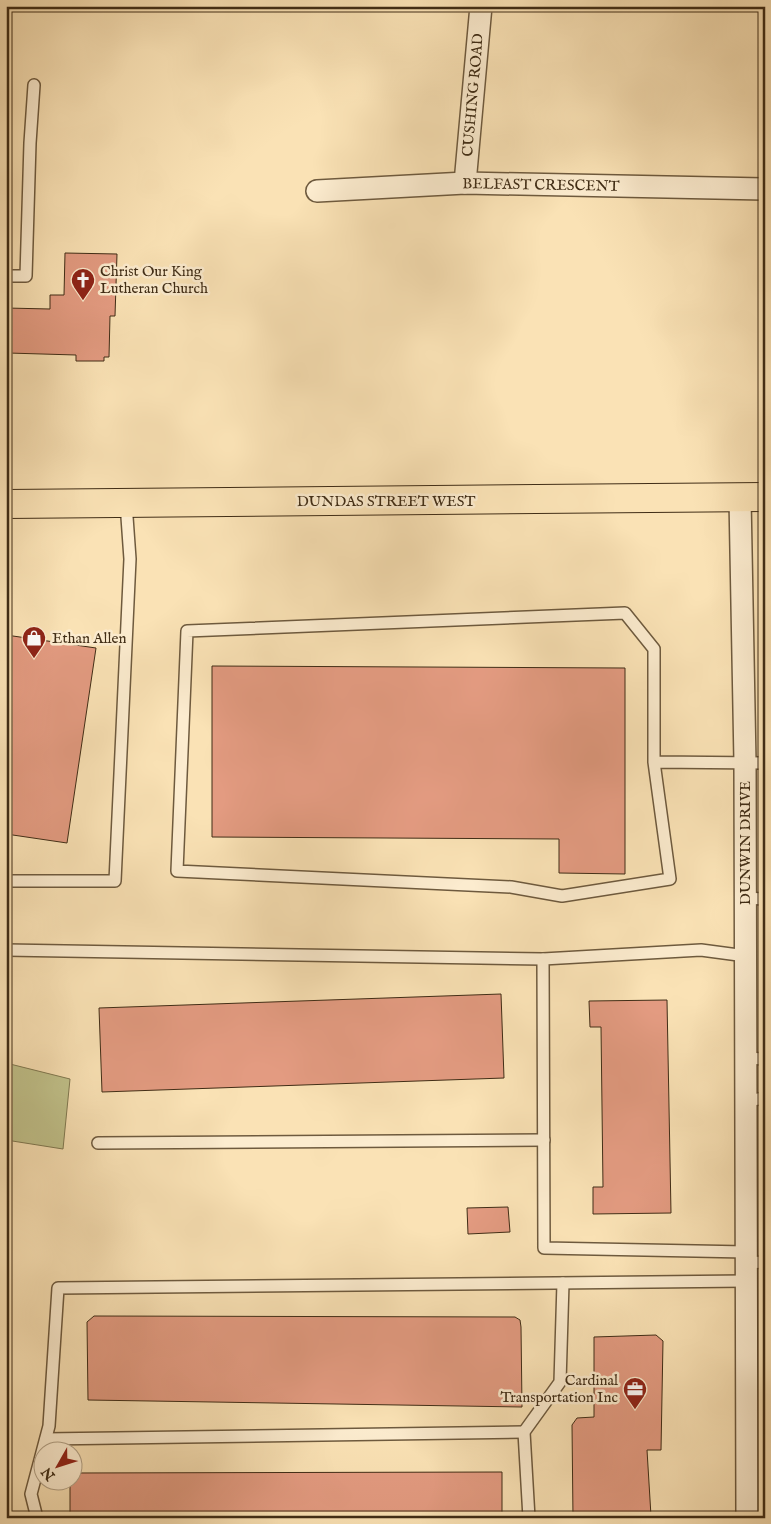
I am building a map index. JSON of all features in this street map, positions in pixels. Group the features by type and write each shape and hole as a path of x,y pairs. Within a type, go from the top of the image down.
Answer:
{"main road":[{"name":"DUNDAS STREET WEST","path":"6,504 752,498"}],"street":[{"name":"CUSHING ROAD","path":"466,183 481,6"},
{"name":"BELFAST CRESCENT","path":"317,191 466,183 765,189"},
{"name":"DUNWIN DRIVE","path":"747,1518 756,1059 746,956 755,898 752,498"}],"lane":[{"path":"6,276 26,276 30,143 34,85"},
{"path":"6,881 115,882 130,559 126,503"},
{"path":"625,613 654,650 654,762 670,879 562,896 511,887 177,871 187,631 625,613"},
{"path":"654,762 755,763"},
{"path":"6,950 543,960 700,950 746,956"},
{"path":"543,960 544,1248 751,1264"},
{"path":"98,1143 544,1140"},
{"path":"37,1518 31,1494 49,1426 58,1288 563,1283 751,1264"},
{"path":"530,1518 524,1432 560,1382 563,1283"},
{"path":"46,1439 524,1432"}],"green space":[{"path":"6,1063 70,1079 63,1149 6,1140"}],"building":[{"name":"Christ Our King Lutheran Church","path":"65,253 117,254 115,316 110,316 109,357 104,357 104,361 76,361 76,355 8,353 6,360 6,308 50,309 50,295 64,295"},
{"path":"6,635 96,648 67,843 6,834"},
{"path":"212,666 625,668 625,874 559,873 559,839 212,837"},
{"path":"501,994 504,1078 102,1092 99,1008"},
{"path":"667,1000 671,1213 593,1214 593,1187 603,1187 601,1027 590,1027 589,1001"},
{"path":"6,1166 11,1167 6,1211"},
{"path":"508,1207 510,1232 468,1234 467,1208"},
{"path":"94,1316 515,1317 520,1320 521,1327 522,1407 88,1400 87,1322"},
{"path":"656,1335 663,1341 661,1450 647,1450 651,1516 649,1518 573,1518 572,1425 577,1418 594,1417 594,1337"},
{"path":"502,1472 502,1518 70,1518 70,1492 82,1492 82,1473"}],"place":[{"name":"Christ Our King Lutheran Church","path":"83,301"},
{"name":"Ethan Allen","path":"34,659"},
{"name":"Cardinal Transportation Inc","path":"635,1410"}]}
